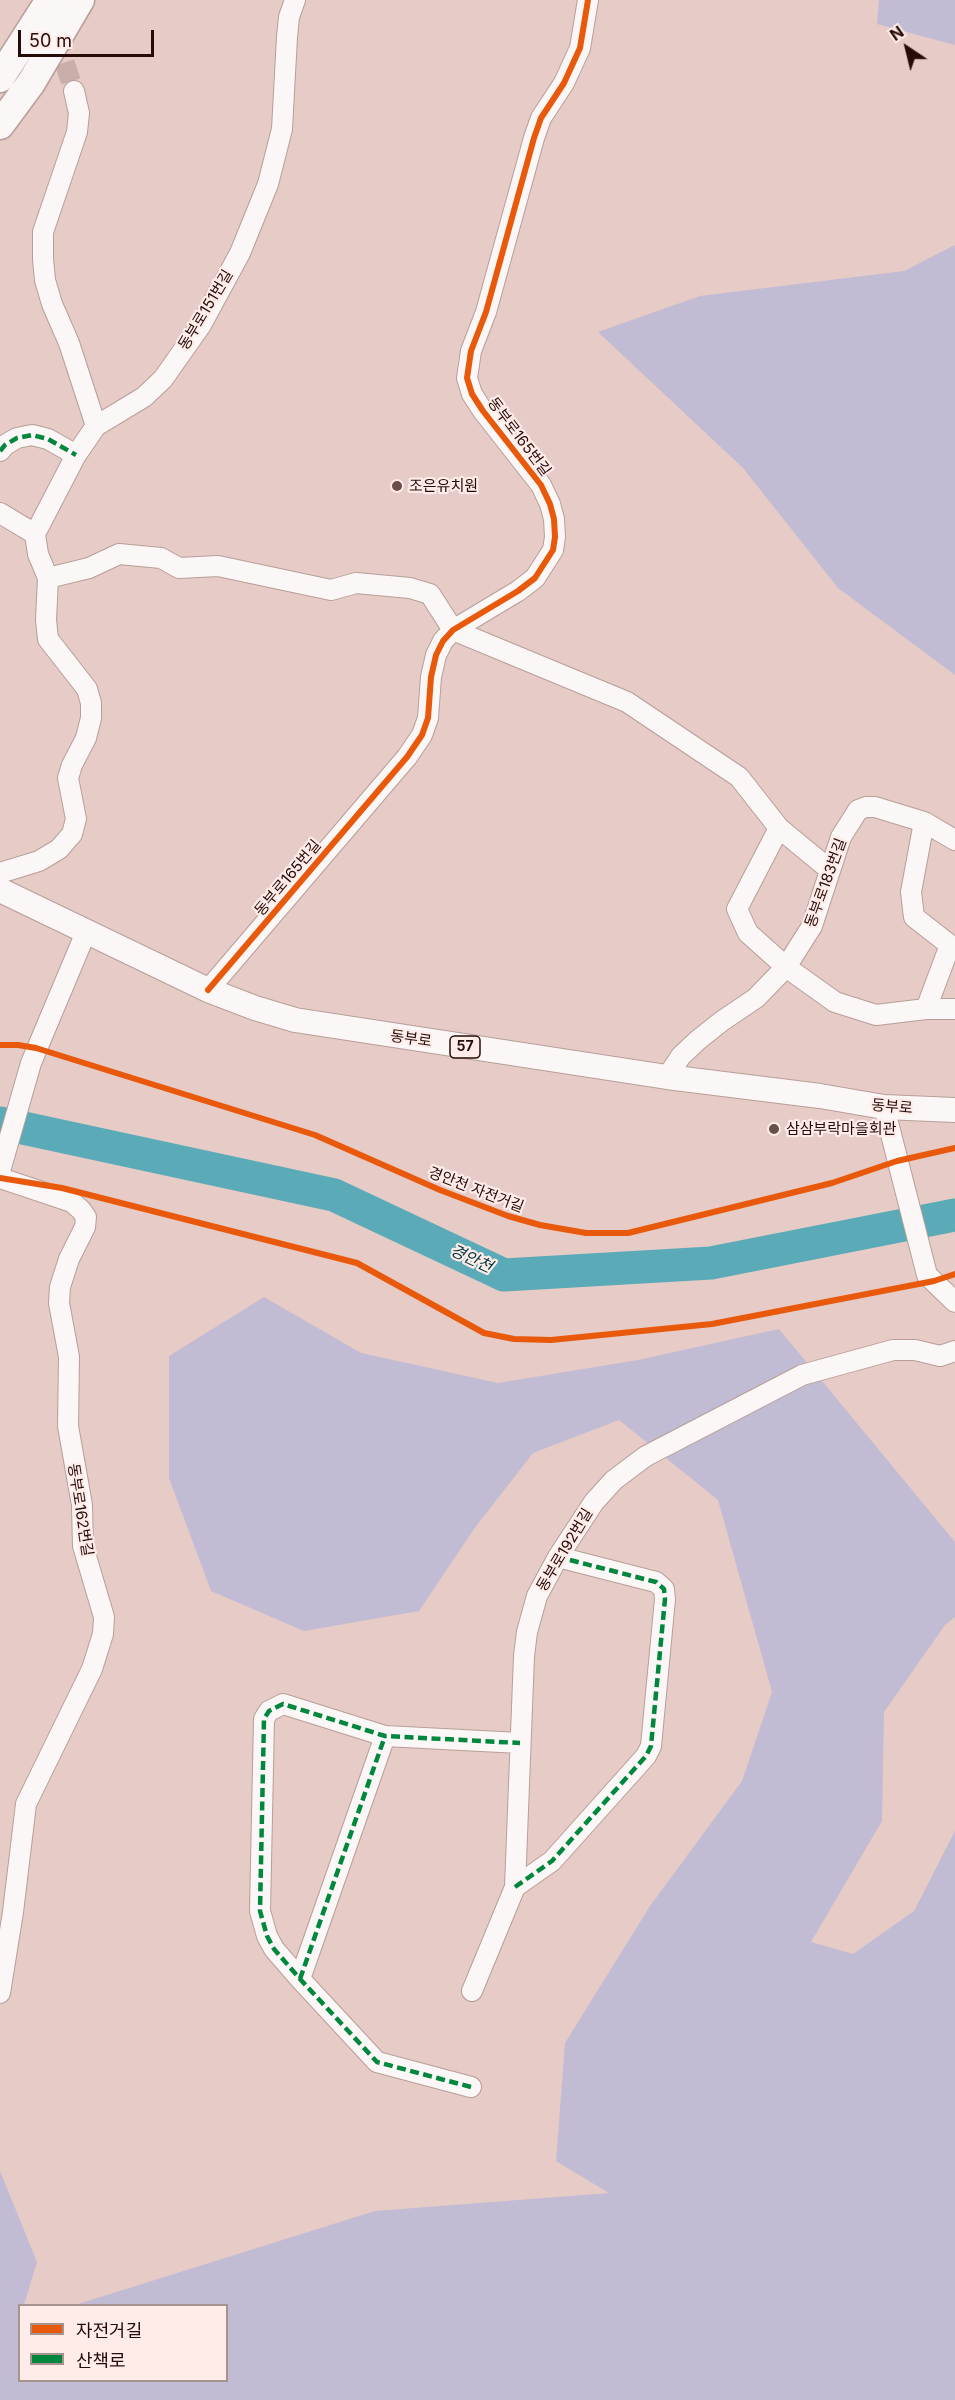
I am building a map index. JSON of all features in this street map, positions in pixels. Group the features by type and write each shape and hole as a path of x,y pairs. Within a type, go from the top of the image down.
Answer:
{"highway":[{"path":"0,78 50,0"},
{"path":"0,125 31,83 80,0"}],"main road":[{"name":"동부로","path":"0,890 84,937 208,990 295,1020 667,1077 820,1096 886,1114 955,1110"},
{"path":"0,903 84,937 204,1000 297,1031 955,1124"}],"street":[{"name":"동부로151번길","path":"35,534 76,454 96,426 144,397 163,379 201,325 240,253 268,184 282,129 289,17 295,0"},
{"name":"동부로165번길","path":"208,990 406,757 422,735 428,718 431,677 443,640 453,630 518,591 535,578 553,550 554,519 541,485 483,411 472,394 467,378 471,351 486,312 534,138 541,118 564,83 580,48 588,0"},
{"path":"74,91 79,113 77,132 43,232 43,259 45,280 52,304 69,343 96,426"},
{"path":"0,451 17,438 32,435 48,439 76,454"},
{"path":"0,513 35,534 38,554 48,578 46,620 48,639 81,678 91,703 91,718 86,738 72,765 69,778 76,819 72,834 58,849 39,861 0,873"},
{"path":"48,578 89,568 119,554 161,558 179,568 218,566 331,590 356,583 410,588 430,594 453,630 627,702 739,777 779,828 830,870"},
{"name":"동부로183번길","path":"667,1077 681,1056 698,1040 756,998 786,967 812,926 841,837 858,810 875,807 924,822 955,840"},
{"path":"924,822 910,892 914,917 950,945 926,1009"},
{"path":"779,828 737,909 748,933 786,967 836,1002 876,1016 926,1009 955,1010"},
{"path":"0,1171 31,1063 84,937"},
{"path":"886,1114 927,1275 955,1302"},
{"name":"동부로162번길","path":"0,1178 72,1202 86,1218 85,1227 69,1259 60,1287 59,1303 69,1357 68,1426 82,1505 83,1546 104,1617 103,1634 92,1669 26,1804 13,1912 0,1993"},
{"name":"동부로192번길","path":"472,1991 515,1887 527,1632 537,1596 558,1557 594,1502 629,1467 646,1456 802,1375 893,1350 915,1350 940,1356 955,1351"},
{"path":"515,1887 552,1861 646,1756 651,1746 665,1599 664,1589 656,1582 558,1557"},
{"path":"471,2087 377,2062 274,1949 262,1925 260,1911 264,1719 269,1711 283,1704 385,1736 520,1743"},
{"path":"300,1979 385,1736"}],"shaded area":[{"path":"879,0 955,0 955,45 877,24"},
{"path":"955,245 955,675 838,588 743,468 598,332 700,296 904,271"},
{"path":"264,1297 361,1353 498,1383 638,1360 779,1329 955,1542 955,1617 945,1625 884,1712 882,1821 811,1942 853,1954 914,1911 955,1831 955,2400 0,2400 0,2171 37,2262 24,2304 18,2304 18,2382 228,2382 228,2304 78,2304 375,2211 609,2193 556,2161 565,2043 650,1906 742,1781 772,1692 718,1500 619,1420 533,1453 474,1529 419,1611 304,1631 211,1591 169,1478 169,1356"}],"waterway":[{"name":"경안천","path":"0,1123 334,1195 504,1275 711,1263 955,1215"}],"tunnel":[{"path":"55,34 74,91"}],"marked path":[{"path":"0,451 17,438 32,435 48,439 76,455"},
{"path":"515,1887 552,1861 646,1756 651,1746 665,1599 664,1589 656,1582 558,1557"},
{"path":"471,2087 377,2062 274,1949 267,1936 260,1911 264,1719 269,1711 283,1704 385,1736 520,1743"},
{"path":"300,1979 385,1736"}],"cycle path":[{"path":"208,990 407,757 422,735 428,718 431,677 436,655 443,641 453,630 518,591 535,578 553,550 554,519 541,485 483,411 472,394 467,378 471,351 486,312 534,138 541,118 564,83 580,48 588,0"},
{"name":"경안천 자전거길","path":"0,1045 36,1048 315,1135 440,1190 508,1216 540,1225 586,1233 628,1233 832,1183 897,1161 955,1148"},
{"path":"0,1178 62,1188 357,1263 484,1333 514,1339 551,1340 712,1324 934,1281 955,1274"}],"place":[{"name":"조은유치원","path":"397,486"},
{"name":"삼삼부락마을회관","path":"774,1129"}]}
